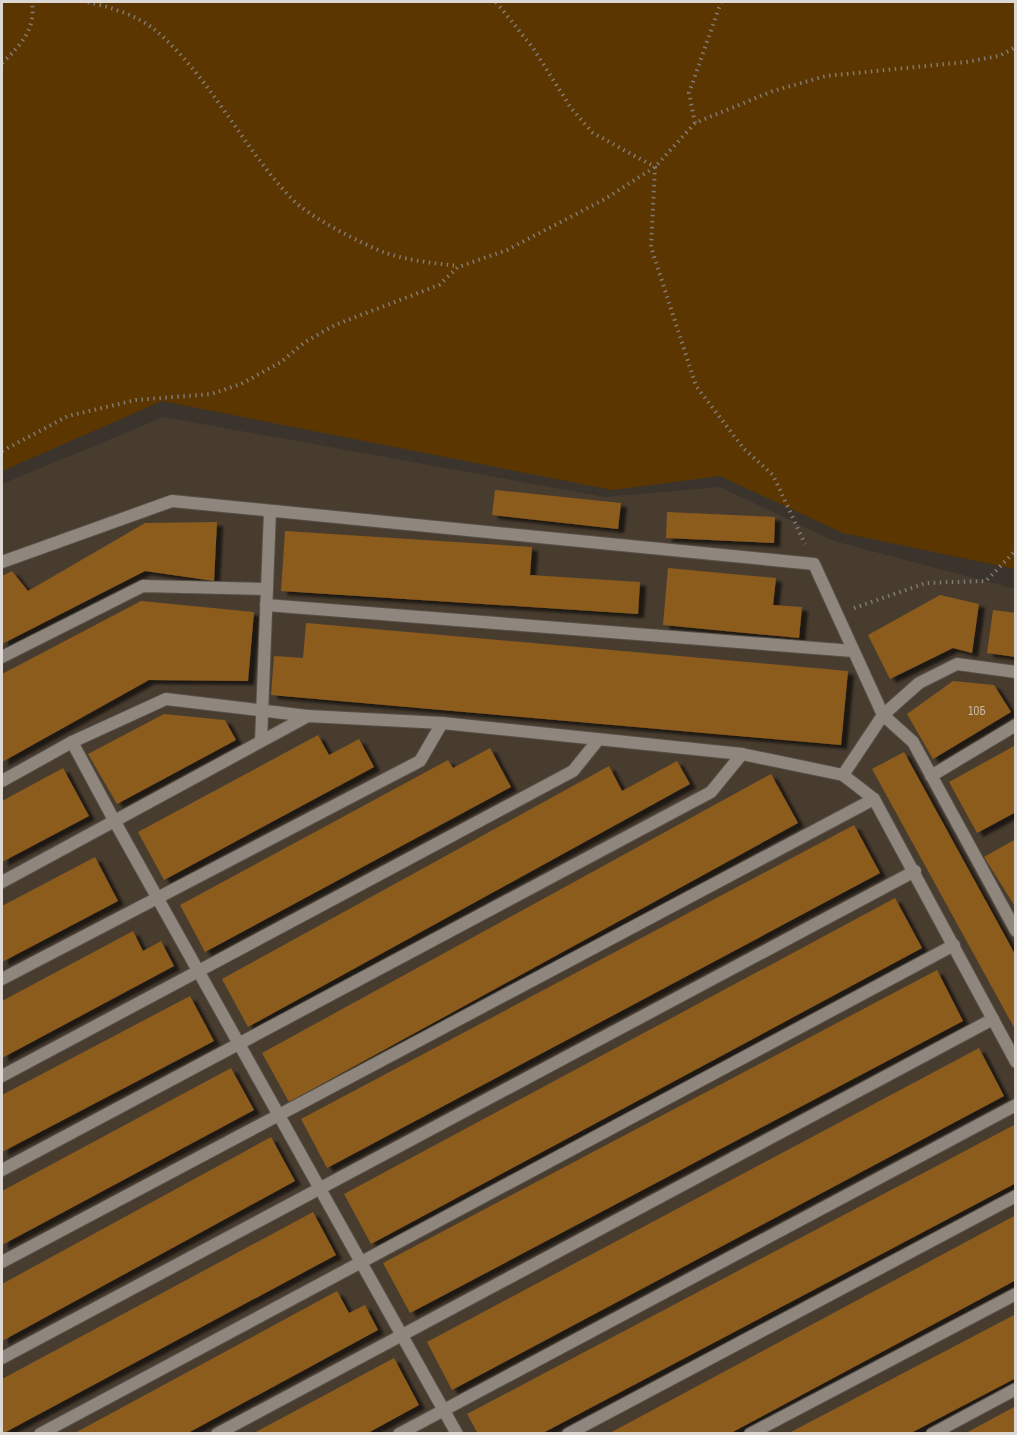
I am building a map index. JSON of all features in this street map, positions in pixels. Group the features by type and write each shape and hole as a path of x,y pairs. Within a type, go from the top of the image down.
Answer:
{"lane":[{"path":"2,562 172,501 814,564 883,716 913,742 1014,926"},
{"path":"261,741 270,511"},
{"path":"2,657 143,586 267,588"},
{"path":"266,605 853,651"},
{"path":"843,776 883,716 919,683 957,664 1016,672"},
{"path":"2,781 72,742 166,699 308,716 442,723 742,753 843,776 874,799 915,871 1016,1062"},
{"path":"2,882 308,716"},
{"path":"2,979 420,761 442,723"},
{"path":"931,776 1016,725"},
{"path":"2,1076 573,771 598,740"},
{"path":"72,742 457,1434"},
{"path":"2,1170 711,792 742,753"},
{"path":"2,1262 874,799"},
{"path":"2,1358 915,871"},
{"path":"40,1434 954,945"},
{"path":"217,1434 993,1019"},
{"path":"399,1434 1016,1105"},
{"path":"568,1434 1016,1197"},
{"path":"750,1434 1016,1294"},
{"path":"932,1434 1016,1389"}],"path":[{"path":"2,63 18,47 34,20 32,2"},
{"path":"88,2 129,15 154,29 208,87 246,144 293,201 320,219 386,253 458,267"},
{"path":"496,2 533,48 571,108 593,133 655,167"},
{"path":"695,123 689,93 721,2"},
{"path":"2,451 68,416 136,400 211,394 241,384 281,362 305,342 334,325 439,285 458,267 507,250 605,199 655,167 695,123 773,91 826,76 966,62 999,56 1016,47"},
{"path":"655,167 651,247 696,386 744,450 773,476 814,564"},
{"path":"837,614 926,584 986,581 1016,550"}],"shaded area":[{"path":"2,2 55,2 60,4 64,2 1015,2 1015,569 843,533 720,476 612,490 162,401 2,471"},
{"path":"164,417 605,497 720,487 834,541 1015,589 1015,1433 2,1434 2,484"}],"building":[{"path":"495,490 621,503 618,529 492,515"},
{"path":"667,512 775,517 774,543 666,538"},
{"path":"217,522 214,581 145,571 2,644 2,576 12,571 28,591 145,523"},
{"path":"285,531 532,547 530,575 640,582 638,614 281,591"},
{"path":"668,568 776,578 773,605 802,607 799,638 663,625"},
{"path":"940,595 979,604 972,653 953,648 890,679 868,635"},
{"path":"141,601 254,612 248,681 149,680 2,762 2,674"},
{"path":"993,610 1016,613 1016,657 987,653"},
{"path":"306,623 848,671 841,745 271,695 274,656 303,658"},
{"path":"953,681 994,685 1011,712 933,759 907,714"},
{"path":"164,714 225,720 236,740 117,804 88,754"},
{"path":"318,735 329,755 359,739 374,767 164,880 138,832"},
{"path":"1016,745 1016,812 977,833 949,782"},
{"path":"490,748 511,787 205,952 180,905 448,760 453,768"},
{"path":"904,752 1016,956 1016,1031 872,769"},
{"path":"677,761 690,784 248,1027 222,979 609,766 622,791"},
{"path":"63,768 89,816 2,862 2,801"},
{"path":"771,774 798,823 289,1102 262,1053"},
{"path":"854,825 880,873 327,1168 301,1119"},
{"path":"1016,839 1016,908 984,857"},
{"path":"95,857 118,901 2,962 2,906"},
{"path":"895,898 922,948 371,1244 344,1194"},
{"path":"133,931 143,951 161,941 174,966 2,1058 2,1001"},
{"path":"937,970 963,1021 410,1313 383,1263"},
{"path":"190,996 214,1041 2,1152 2,1095"},
{"path":"979,1048 1004,1096 452,1390 427,1342"},
{"path":"231,1068 254,1110 2,1245 2,1191"},
{"path":"1016,1124 1016,1183 541,1434 478,1434 467,1414"},
{"path":"271,1137 295,1181 2,1341 2,1284"},
{"path":"313,1212 336,1255 2,1434 2,1379"},
{"path":"1016,1215 1016,1280 729,1434 608,1434"},
{"path":"337,1291 349,1313 365,1305 378,1330 186,1434 73,1434"},
{"path":"1016,1314 1016,1378 909,1434 787,1434"},
{"path":"394,1358 419,1405 366,1434 252,1434"},
{"path":"1016,1406 1016,1434 964,1434"}]}
